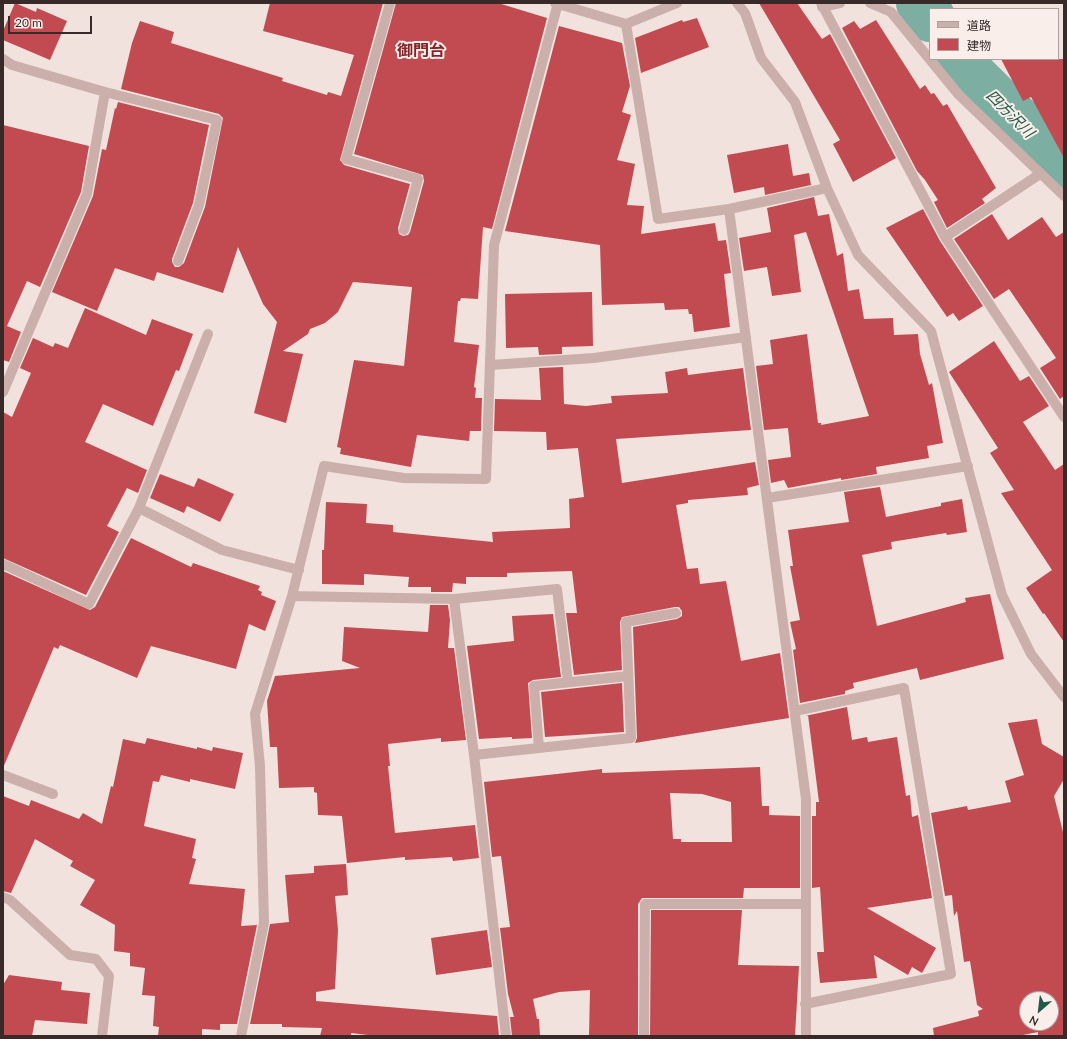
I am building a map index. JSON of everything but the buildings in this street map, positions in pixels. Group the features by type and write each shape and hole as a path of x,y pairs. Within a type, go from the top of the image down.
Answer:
{"street":[{"path":"390,3 346,159 418,179 404,230"},
{"path":"241,1036 264,923 260,766 255,714 292,596 324,466 404,478 486,479 494,245 557,3 626,24 676,3"},
{"path":"737,3 744,13 761,58 795,102 827,188 858,255 931,331 1002,595 1031,654 1064,697"},
{"path":"840,3 821,5 946,237 1064,417"},
{"path":"870,3 893,7 929,55"},
{"path":"626,24 658,219 729,209 827,188"},
{"path":"3,59 12,65 105,92 217,120 199,205 178,261"},
{"path":"933,60 959,95 1064,196"},
{"path":"3,392 87,194 105,92"},
{"path":"946,237 1040,174"},
{"path":"729,209 768,498 806,800 806,1036"},
{"path":"3,564 89,604 139,508 208,334"},
{"path":"490,365 594,358 746,337"},
{"path":"768,498 968,466"},
{"path":"139,508 222,550 299,570"},
{"path":"292,596 454,599 558,589 568,682"},
{"path":"454,599 474,755 506,1036"},
{"path":"474,755 631,738 626,622 676,613"},
{"path":"539,748 534,686 628,676"},
{"path":"795,711 904,688 951,974 805,1004"},
{"path":"3,775 52,794"},
{"path":"3,897 10,900 70,955 96,960 109,976 102,1036"},
{"path":"644,1036 645,904 805,904"}],"waterway":[{"name":"四方沢川","path":"921,3 929,15"},
{"name":"四方沢川","path":"960,60 968,72 1064,167"}],"district":[{"name":"御門台","path":"421,51"}]}
